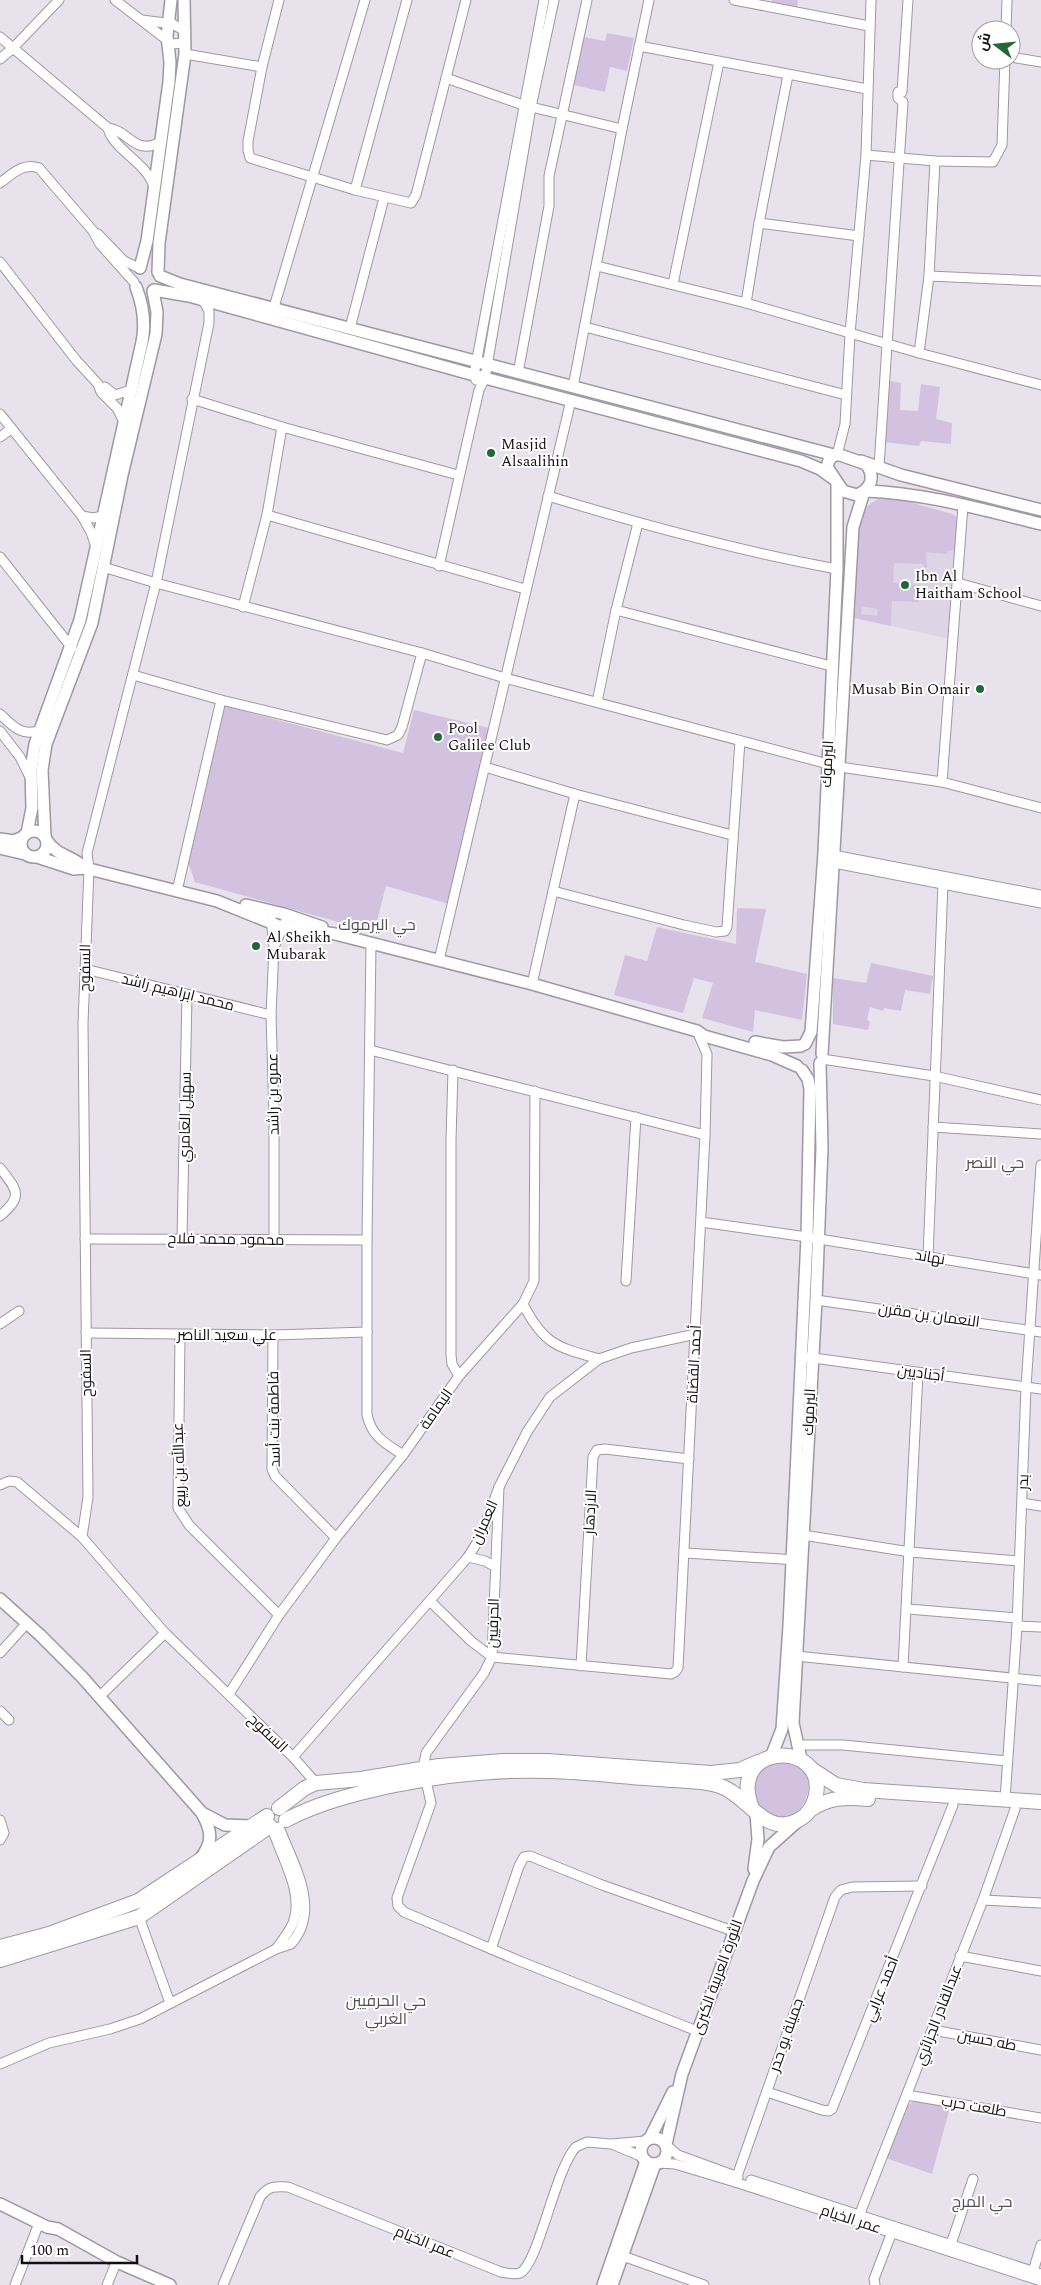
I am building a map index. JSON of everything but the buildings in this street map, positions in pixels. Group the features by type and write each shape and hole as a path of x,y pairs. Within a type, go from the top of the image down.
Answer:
{"main road":[{"path":"0,1947 49,1934 125,1907 172,1880 250,1826 275,1821 425,1774 486,1762 529,1761 711,1773 740,1770 779,1754 790,1755 805,1764 819,1776 836,1785 863,1790 1010,1804 1041,1809"},
{"path":"754,1811 747,1796 747,1783 752,1771 766,1759"},
{"path":"805,1764 815,1778 817,1789 815,1801 805,1815"},
{"path":"0,1960 139,1917 275,1821 311,1785 425,1774 543,1771 676,1781 720,1786 737,1795 768,1821 778,1824 790,1824 826,1800 842,1798 953,1805 1041,1802"},
{"path":"311,1785 324,1793 315,1807"},
{"path":"311,1785 304,1798 315,1807"}],"street":[{"path":"0,59 59,0"},
{"path":"115,0 168,42 177,45 186,36"},
{"path":"25,854 21,846 32,808 32,756 38,731 72,648 82,612 144,331 143,308 135,284 135,272 139,268 148,241 161,142 170,72 168,23 170,0"},
{"path":"37,857 46,851 42,770 46,744 87,637 104,567 122,475 156,334 157,312 154,291 160,282 159,243 185,54 184,0"},
{"path":"279,0 262,67 248,141 250,158 355,190 411,203 414,201 466,0"},
{"path":"272,313 364,0"},
{"path":"355,190 407,0"},
{"path":"439,566 458,475 479,390 481,363 544,0"},
{"path":"527,106 554,0"},
{"path":"518,373 549,206 549,176 587,0"},
{"path":"573,387 598,266 622,129 649,0"},
{"path":"734,0 869,26"},
{"path":"842,438 847,452 856,460 866,464 872,474 870,486 857,495 847,494 827,467 829,460 835,455 842,438 866,155 866,89 871,0"},
{"path":"879,467 900,158 902,102 898,98 898,92 902,92 908,0"},
{"path":"1006,20 1007,0"},
{"path":"140,19 153,23 178,25 186,36"},
{"path":"0,37 108,128 117,131 138,145 150,146 161,142"},
{"path":"639,46 866,89"},
{"path":"185,54 262,67"},
{"path":"1021,59 1041,62"},
{"path":"673,284 719,62"},
{"path":"866,155 935,161 993,162 1002,145 1005,70"},
{"path":"746,304 759,223 788,75"},
{"path":"446,78 527,106 622,129"},
{"path":"108,128 111,137 148,173 154,187"},
{"path":"919,353 929,276 935,161"},
{"path":"0,183 22,167 34,166 39,168 93,231 100,244 144,292 205,295"},
{"path":"350,328 384,198"},
{"path":"759,223 859,236"},
{"path":"93,231 101,236 124,261 139,268 150,266 159,274 205,295 272,313 479,376 801,461 820,469 836,481"},
{"path":"0,262 76,360 98,384 101,392 117,408 124,422"},
{"path":"598,266 673,284 1041,385"},
{"path":"929,276 1041,281"},
{"path":"205,295 209,311 209,323"},
{"path":"209,323 227,301"},
{"path":"272,313 350,328 856,460 901,475 1041,510"},
{"name":"السفوح","path":"209,323 192,399 156,584 88,846 83,1024 88,1497 82,1537 166,1633 293,1757 311,1785"},
{"path":"585,327 846,395"},
{"path":"98,384 104,386 115,395 131,390"},
{"path":"192,399 282,428 458,475"},
{"path":"439,960 571,400"},
{"path":"0,414 82,516 91,532 96,549"},
{"path":"243,607 267,515 282,428"},
{"path":"0,437 11,429"},
{"name":"اليرموك","path":"766,1759 780,1736 784,1715 796,1560 812,1238 822,1148 821,1059 829,858 828,764 831,666 837,569 836,481"},
{"path":"865,491 893,492 963,505 1041,524"},
{"path":"829,858 840,767 853,527 865,491"},
{"path":"548,496 638,523 786,560 837,569"},
{"path":"942,782 963,505"},
{"path":"267,515 439,566 525,589"},
{"path":"82,516 93,518 103,516"},
{"path":"596,702 616,610 638,523"},
{"path":"0,557 72,648"},
{"path":"104,567 156,584 422,653 504,678 828,764"},
{"path":"958,584 1041,606"},
{"path":"616,610 831,666"},
{"path":"133,675 221,700 376,738 394,739 402,727 422,653"},
{"path":"177,891 221,700"},
{"path":"0,714 17,730 24,733 38,731"},
{"path":"0,731 20,757 31,782"},
{"path":"553,891 692,927 725,932 727,927 740,741"},
{"path":"485,767 575,794 732,835"},
{"path":"840,767 942,782 1041,808"},
{"path":"532,984 575,794"},
{"path":"0,840 14,840 37,831 60,854 87,868 217,901 249,913 270,924 336,934 439,960 532,984 697,1031 704,1036 765,1045 813,1045 821,1059"},
{"path":"0,848 74,869 87,868"},
{"path":"829,858 1041,903"},
{"path":"829,858 1041,895"},
{"name":"اليرموك","path":"803,1045 810,1032 812,1019 829,858"},
{"path":"928,1257 943,883"},
{"path":"217,901 232,902 280,913 336,934"},
{"path":"270,924 271,917 280,913"},
{"name":"عمرو بن راشد","path":"274,947 283,927 280,913"},
{"name":"عمرو بن راشد","path":"270,924 274,947 271,1015 274,1116 274,1240"},
{"path":"371,943 367,1240 368,1415 370,1427 375,1434 402,1455"},
{"name":"محمد ابراهيم راشد","path":"85,969 271,1015"},
{"name":"سهيل العامري","path":"182,1239 187,995"},
{"name":"أحمد القضاة","path":"582,1666 671,1674 678,1668 705,1135 707,1054 697,1031"},
{"path":"707,1054 720,1037"},
{"path":"720,1037 772,1055 800,1068 814,1070 821,1059"},
{"path":"800,1068 795,1057 803,1045"},
{"path":"370,1050 705,1135"},
{"path":"821,1059 934,1076 1041,1100"},
{"name":"اليرموك","path":"800,1068 809,1084 812,1238 816,1300 806,1357 802,1535 796,1560 796,1656 793,1722 797,1745 805,1764"},
{"path":"453,1070 451,1140 451,1355 452,1364 459,1376"},
{"name":"اليمامة","path":"229,1694 279,1614 336,1538 402,1455 459,1376 523,1304 534,1281 536,1091"},
{"path":"626,1281 636,1117"},
{"path":"933,1127 1041,1134"},
{"name":"بدر","path":"1010,1804 1007,1760 1017,1622 1026,1387 1038,1275 1041,1165"},
{"path":"0,1168 14,1187 16,1197 13,1206 0,1216"},
{"name":"نهاند","path":"701,1222 1038,1275"},
{"name":"محمود محمد فلاح","path":"85,1239 367,1240"},
{"name":"النعمان بن مقرن","path":"816,1300 1041,1332"},
{"path":"523,1304 538,1329 550,1341 564,1348 599,1359"},
{"path":"0,1324 19,1311"},
{"name":"علي سعيد الناصر","path":"86,1333 273,1335 367,1332"},
{"name":"العمران","path":"293,1757 341,1699 430,1602 468,1557 481,1536 499,1487 526,1432 544,1404 562,1386 599,1359 632,1348 696,1334"},
{"name":"عبدالله بن ربيع","path":"180,1335 179,1512 189,1525 279,1614"},
{"name":"فاطمة بنت أسد","path":"273,1335 272,1469 275,1476 336,1538"},
{"name":"أجناديين","path":"806,1357 918,1374 1041,1389"},
{"path":"904,1667 918,1374"},
{"name":"الازدهار","path":"582,1666 593,1457 597,1450 605,1449 689,1459"},
{"path":"0,1485 9,1481 17,1482 82,1537"},
{"name":"الحرفيين","path":"425,1774 429,1748 484,1673 492,1657 494,1566 499,1487"},
{"path":"1022,1504 1041,1506"},
{"path":"802,1535 910,1552 1019,1561"},
{"path":"685,1553 796,1560"},
{"path":"468,1557 485,1561 494,1566"},
{"path":"0,1599 64,1657 202,1813 210,1828 211,1840 209,1847 197,1863"},
{"path":"430,1602 471,1641 492,1657 582,1666"},
{"path":"908,1609 1017,1622 1041,1627"},
{"path":"0,1653 27,1623"},
{"path":"100,1696 166,1633"},
{"path":"796,1656 1041,1681"},
{"path":"0,1711 9,1720"},
{"path":"797,1745 843,1745 1007,1760"},
{"path":"425,1774 430,1804 397,1898 398,1906 404,1912 491,1949 697,2031"},
{"name":"عبدالقادر الجزائري","path":"858,2218 983,1900 1010,1804"},
{"name":"أحمد عرابي","path":"767,2092 822,2110 829,2111 832,2109 953,1805"},
{"name":"الثورة العربية الكبرى","path":"753,1881 758,1839 754,1811"},
{"path":"202,1813 225,1825 250,1826"},
{"name":"الثورة العربية الكبرى","path":"666,2144 682,2074 753,1881 770,1847 805,1815"},
{"path":"0,1820 4,1833 0,1840"},
{"path":"0,2064 49,2043 103,2031 140,2019 276,1949 290,1928 297,1906 275,1821"},
{"path":"491,1949 519,1866 524,1857 530,1856 602,1885 733,1932"},
{"name":"جميلة بو حدر","path":"736,2179 835,1896 841,1890 852,1888 922,1886"},
{"path":"983,1900 1041,1903"},
{"path":"139,1917 170,2003"},
{"path":"960,1956 1041,1971"},
{"name":"طه حسين","path":"933,2030 1041,2050"},
{"name":"الثورة العربية الكبرى","path":"648,2139 682,2074"},
{"name":"طلعت حرب","path":"907,2095 1041,2118"},
{"path":"659,2138 666,2144 666,2157 651,2161 642,2148 648,2139 659,2138"},
{"name":"عمر الخيام","path":"223,2285 260,2197 270,2187 278,2186 288,2187 501,2272 518,2274 524,2269 532,2255 560,2178 572,2151 587,2142 611,2144 648,2139"},
{"name":"عمر الخيام","path":"611,2144 651,2161 675,2164 736,2179 858,2218 951,2244 1035,2274 1041,2281"},
{"name":"عمر الخيام","path":"666,2144 678,2155 736,2179"},
{"path":"603,2285 618,2255 651,2161"},
{"path":"951,2244 973,2179"},
{"path":"0,2204 43,2225 58,2229 117,2262 170,2285"},
{"name":"عمر الخيام","path":"858,2218 892,2232 1035,2274"},
{"path":"43,2225 53,2235 150,2285"},
{"path":"15,2285 43,2225"},
{"path":"875,2285 874,2279 892,2232"},
{"path":"1035,2274 1041,2245"},
{"path":"612,2285 618,2255"},
{"path":"618,2255 704,2285"},
{"path":"106,2285 114,2268"}],"shaded area":[{"path":"772,0 798,0 797,8 772,3"},
{"path":"607,33 634,38 627,71 610,67 605,92 573,85 583,37 605,41"},
{"path":"887,380 901,383 900,410 918,411 921,384 940,387 936,419 952,423 951,444 921,441 919,446 883,442"},
{"name":"Ibn Al Haitham School","path":"884,497 891,497 952,514 956,517 950,639 855,618 860,518 864,509 871,503"},
{"name":"Ibn Al Haitham School","path":"891,497 952,514 956,517 957,521 955,550 947,551 947,554 926,552 927,568 924,568 923,564 894,563 893,583 920,585 919,602 892,601 891,626 855,618 860,518 872,503","holes":["862,606 878,609 877,616 861,614"]},
{"path":"225,706 403,753 414,710 489,728 449,904 386,886 374,932 195,882 188,862"},
{"path":"737,908 766,909 755,962 807,974 802,1020 755,1010 753,1032 702,1018 713,983 694,978 683,1013 614,995 625,955 647,961 657,927 736,944"},
{"path":"871,963 933,976 930,994 905,990 901,1011 884,1008 883,1011 870,1007 867,1020 870,1022 868,1030 833,1024 833,978 866,983"},
{"path":"772,1760 792,1762 801,1768 807,1777 807,1797 795,1813 786,1817 768,1815 757,1808 752,1780"},
{"path":"916,2099 950,2107 932,2174 886,2158 904,2109"}],"place":[{"name":"Masjid Alsaalihin","path":"491,453"},
{"name":"Ibn Al Haitham School","path":"905,585"},
{"name":"Musab Bin Omair","path":"980,689"},
{"name":"Pool Galilee Club","path":"438,737"},
{"name":"Al Sheikh Mubarak","path":"256,946"}],"district":[{"name":"حي اليرموك","path":"377,924"},
{"name":"حي النصر","path":"995,1162"},
{"name":"حي الحرفيين الغربي","path":"386,2009"},
{"name":"حي المرج","path":"982,2201"}]}
